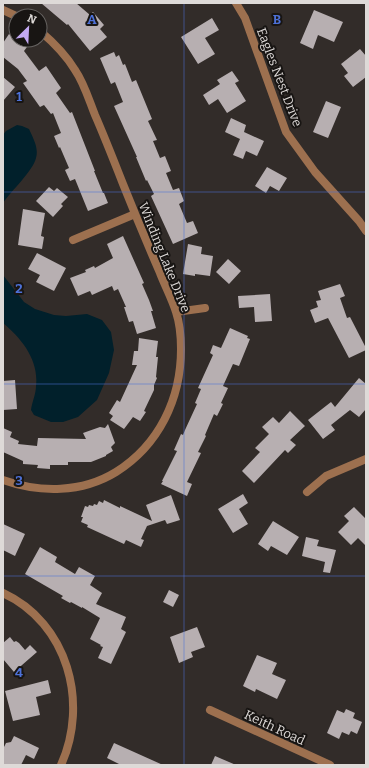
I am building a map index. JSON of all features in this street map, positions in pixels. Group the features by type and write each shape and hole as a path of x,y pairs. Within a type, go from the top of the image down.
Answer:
{"street":[{"name":"Eagles Nest Drive","path":"236,3 245,18 286,132 315,172 359,221 366,231"},
{"name":"Winding Lake Drive","path":"3,480 31,488 48,490 75,487 97,481 126,466 138,456 160,430 167,416 176,389 181,361 181,340 176,312 86,91 76,70 48,38"},
{"path":"73,240 135,214"},
{"path":"176,312 205,308"},
{"path":"307,492 326,476 366,459"},
{"path":"3,593 20,603 34,614 45,626 55,640 68,671 73,695 74,712 68,746 61,765"},
{"name":"Keith Road","path":"210,710 330,765"}],"water":[{"path":"17,125 29,129 35,143 37,154 31,169 3,203 3,135 6,131"},
{"path":"3,275 24,302 35,309 54,315 66,316 87,314 102,320 111,332 114,350 109,373 97,400 78,417 63,422 51,422 34,415 31,410 36,389 35,367 23,343 3,323"}],"building":[{"path":"41,3 76,3 90,15 93,12 104,25 100,29 107,37 90,51 68,24 67,25"},
{"path":"314,10 343,22 334,42 318,35 313,49 300,43"},
{"path":"212,18 219,30 205,38 215,54 198,64 181,37"},
{"path":"8,36 8,48 26,48 24,51 39,71 46,66 61,88 56,93 70,113 72,112 94,171 108,203 88,211 75,179 70,181 65,170 69,168 54,136 61,133 53,113 51,114 44,105 40,107 23,83 27,81 18,69 3,57 3,43"},
{"path":"360,49 366,56 366,77 353,87 344,76 348,73 341,64"},
{"path":"114,52 116,57 119,55 123,65 125,64 132,82 136,80 152,119 148,121 157,140 153,141 160,158 165,156 171,171 166,173 173,190 179,188 184,201 179,204 187,223 193,221 198,233 173,244 151,196 154,194 147,180 146,181 114,106 123,102 115,82 111,84 100,58"},
{"path":"232,71 239,81 235,83 246,101 227,113 218,99 209,105 203,95 220,84 217,80"},
{"path":"3,77 15,87 3,101"},
{"path":"326,101 341,107 328,138 313,132"},
{"path":"231,118 246,125 244,132 264,141 257,156 246,151 243,159 233,155 240,139 225,132"},
{"path":"267,167 287,178 279,191 270,186 266,193 255,186"},
{"path":"49,187 54,191 57,188 68,197 61,204 63,206 53,217 36,201"},
{"path":"23,209 45,213 41,236 44,237 42,249 18,245"},
{"path":"123,236 144,283 142,284 153,311 151,311 156,328 137,334 133,321 129,322 124,307 126,307 118,289 114,291 112,286 92,295 90,291 78,296 70,278 86,272 85,270 94,266 95,268 113,258 107,244"},
{"path":"188,244 202,247 201,254 213,256 210,276 183,274"},
{"path":"37,253 66,268 54,291 36,282 40,275 28,269"},
{"path":"228,259 241,271 229,284 216,272"},
{"path":"340,284 345,296 340,298 347,318 350,317 366,348 366,350 349,358 328,318 315,323 310,310 318,307 316,301 321,300 318,291"},
{"path":"270,294 272,321 255,322 254,307 239,308 238,296"},
{"path":"230,328 248,336 247,338 250,339 239,366 233,364 223,386 228,388 221,403 223,404 217,416 214,414 198,452 201,453 187,482 192,484 187,496 161,484 177,451 174,450 181,434 183,435 197,404 195,403 201,389 198,388 213,355 210,353 213,345 221,348"},
{"path":"139,338 158,341 156,357 158,357 157,378 154,385 154,390 144,411 146,412 140,421 133,417 124,429 110,420 113,416 109,413 117,400 120,402 137,365 132,365 134,351 138,351"},
{"path":"359,378 366,384 366,409 359,417 350,410 331,425 335,430 323,439 308,420 331,402 335,407"},
{"path":"15,380 17,409 3,410 3,381"},
{"path":"290,411 305,426 290,440 296,445 288,453 285,450 254,483 242,471 260,452 255,448 269,434 262,427 273,417 279,423"},
{"path":"108,424 115,443 111,447 113,451 106,456 91,462 68,462 68,465 50,465 50,469 37,468 38,465 23,464 23,461 3,452 3,428 12,432 10,437 19,441 18,444 37,446 38,438 86,439 83,433 100,427 105,428"},
{"path":"243,494 248,503 239,509 248,524 233,533 218,509"},
{"path":"171,495 180,520 167,524 165,520 147,526 141,539 144,540 141,547 126,540 124,544 87,527 88,525 81,522 83,517 81,517 85,506 93,506 94,504 97,505 99,501 103,503 104,500 152,521 146,505"},
{"path":"354,507 366,519 366,546 358,538 351,545 338,532 349,521 344,516"},
{"path":"273,521 299,537 287,555 271,546 268,551 258,544"},
{"path":"3,524 25,534 15,556 3,550"},
{"path":"306,537 319,540 317,546 336,550 330,573 323,572 325,562 302,556"},
{"path":"40,547 57,557 55,562 75,574 79,567 95,576 90,585 102,593 96,604 126,617 121,629 126,632 111,664 98,658 103,647 90,639 100,618 82,607 61,598 63,596 25,574"},
{"path":"169,590 179,595 173,607 163,602"},
{"path":"197,627 205,647 191,652 193,657 179,663 170,637"},
{"path":"10,637 14,642 16,641 19,643 25,650 30,645 37,652 14,672 3,659 3,643"},
{"path":"257,655 277,663 272,674 286,680 277,699 256,689 255,692 243,686"},
{"path":"48,680 51,693 36,697 40,715 13,721 5,691"},
{"path":"346,709 355,713 353,718 362,722 357,734 351,731 349,735 342,732 339,739 327,733 337,710 344,713"},
{"path":"14,736 39,748 34,759 26,755 21,765 3,765 3,749 6,743 11,742"},
{"path":"114,743 163,765 121,765 107,758"},
{"path":"215,756 236,765 211,765"}]}
